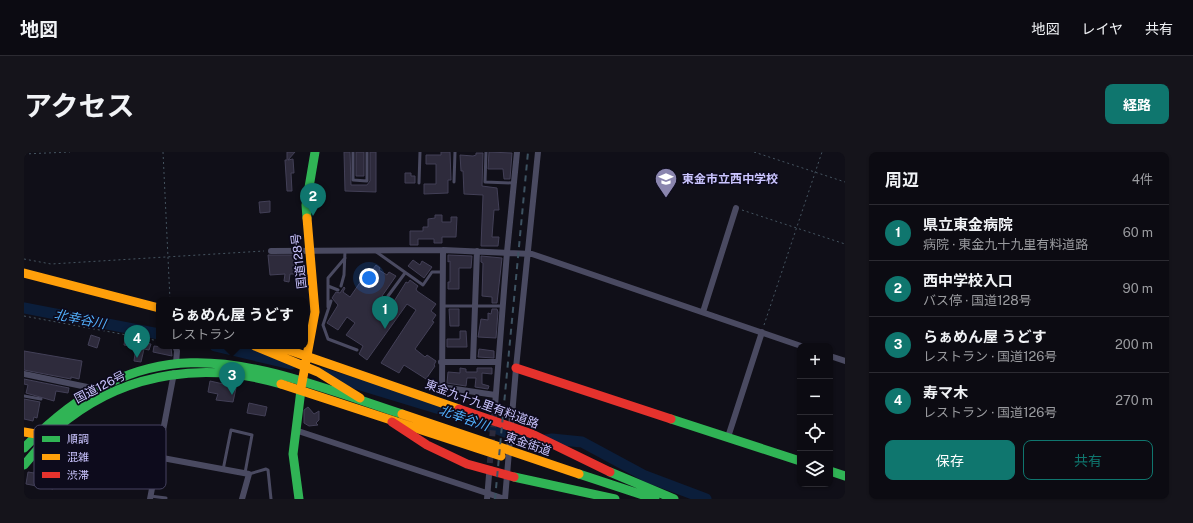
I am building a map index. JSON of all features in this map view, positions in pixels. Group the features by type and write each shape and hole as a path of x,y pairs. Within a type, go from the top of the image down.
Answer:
{"main road":[{"name":"国道128号","path":"299,499 293,454 295,430 315,312 315,297 306,205 315,152"},
{"path":"24,273 156,308"},
{"path":"262,349 318,372 361,399 408,433 446,455 467,464 514,477 615,499"},
{"name":"東金九十九里有料道路","path":"286,349 532,434 588,462 674,499"},
{"name":"国道126号","path":"46,425 60,412 91,391 139,372 175,368 213,371 240,374 302,386"},
{"name":"国道126号","path":"61,425 87,404 116,389 175,368"},
{"path":"516,368 797,460"},
{"name":"東金街道","path":"302,386 517,457 637,499"},
{"path":"24,432 34,434"},
{"name":"国道126号","path":"24,448 34,436"},
{"name":"国道126号","path":"24,465 34,452"},
{"name":"東金街道","path":"517,457 655,499"},
{"path":"833,472 845,476"}],"street":[{"path":"495,406 494,395 517,152"},
{"path":"295,430 488,492 505,499 516,368 538,152"},
{"path":"703,312 736,208"},
{"path":"271,251 443,250 528,254 797,345"},
{"path":"443,250 442,387 494,395"},
{"path":"473,362 477,251"},
{"path":"728,437 762,332"},
{"path":"164,425 175,368 176,349"},
{"path":"833,357 845,361"},
{"path":"442,362 497,362"},
{"path":"24,374 87,387 91,391"},
{"path":"166,459 247,474 242,499"},
{"path":"486,499 489,475"}],"lane":[{"path":"353,152 353,180 367,181 367,152"},
{"path":"419,183 420,152"},
{"path":"454,182 455,152"},
{"path":"486,152 485,182 513,183"},
{"path":"341,286 344,274 345,250"},
{"path":"373,250 423,285 432,272 443,272"},
{"path":"328,311 328,278 345,258"},
{"path":"388,296 404,272"},
{"path":"328,286 338,290"},
{"path":"331,301 324,324 328,339 357,350"},
{"path":"442,306 502,306"},
{"path":"24,396 41,400"},
{"path":"223,470 231,430 252,435 247,474 266,469 268,470 271,499"},
{"path":"150,497 166,498"}],"path":[{"path":"24,154 70,152"},
{"path":"163,152 170,297"},
{"path":"754,152 845,182"},
{"path":"762,332 822,152"},
{"path":"736,208 845,244"},
{"path":"24,259 51,264 271,251"},
{"path":"24,316 156,340"}],"building":[{"path":"287,152 295,152 288,160 293,159 294,173 291,173 292,191 287,191 285,160 287,160"},
{"path":"344,152 350,152 351,185 367,185 370,181 370,152 376,152 376,192 345,191"},
{"path":"356,152 364,152 364,176 356,176"},
{"path":"441,152 450,152 451,180 448,180 448,193 424,194 424,184 436,184 436,164 426,164 426,155 441,155"},
{"path":"489,152 512,153 510,179 504,179 503,169 488,169"},
{"path":"476,153 483,153 482,186 497,188 499,210 494,210 492,237 499,237 498,246 481,246 483,195 464,194 463,171 461,171 460,155 473,156 476,155"},
{"path":"405,173 411,173 411,176 415,176 415,183 405,183"},
{"path":"270,201 270,212 260,213 259,202"},
{"path":"435,215 442,215 442,222 451,222 451,217 457,217 456,237 442,237 442,243 434,243 434,239 418,239 418,245 410,245 410,231 423,231 423,227 428,227 428,219 435,218"},
{"path":"268,255 293,255 294,274 290,274 289,282 284,281 285,274 270,275"},
{"path":"448,255 472,256 471,268 459,268 459,289 448,289 448,282 450,282 450,261 448,262"},
{"path":"481,256 502,258 497,303 492,303 492,297 482,296 483,263 481,262"},
{"path":"413,260 420,265 422,261 432,267 424,278 408,266"},
{"path":"376,265 380,268 379,270 387,275 389,272 396,276 382,296 393,303 406,282 408,283 410,280 418,286 416,289 417,291 436,304 431,311 436,315 432,321 434,322 415,349 425,357 427,355 436,361 435,366 426,379 404,365 399,373 381,363 416,310 407,304 367,360 359,354 363,346 346,335 355,323 347,317 338,330 327,323 338,305 332,298 336,292 340,293 344,287 343,292 350,297 368,271 370,273"},
{"path":"449,309 459,309 459,326 450,326"},
{"path":"492,309 497,309 498,312 496,338 478,337 481,319 488,320 488,313 491,314"},
{"path":"460,331 466,331 467,347 447,347 447,339 460,339"},
{"path":"91,335 100,338 97,348 88,345"},
{"path":"125,339 151,344 149,350 144,349 141,362 134,361 136,347 124,345"},
{"path":"154,346 156,346 156,349 171,349 172,356 153,352"},
{"path":"479,349 494,351 494,358 478,357"},
{"path":"24,351 82,361 79,379 71,377 71,379 24,370"},
{"path":"460,368 466,369 466,372 477,372 477,368 492,368 492,374 482,373 482,384 489,386 488,389 475,387 476,378 467,378 466,386 447,383 448,372 460,373"},
{"path":"24,379 69,388 68,393 56,391 54,401 26,393 28,385 24,384"},
{"path":"210,381 228,385 228,383 235,384 234,388 236,388 233,402 216,400 218,394 208,392"},
{"path":"24,399 40,402 37,418 34,417 33,421 24,419"},
{"path":"249,403 267,407 265,416 247,413"},
{"path":"308,407 314,414 319,411 319,420 316,423 318,425 309,426 304,423 304,410"},
{"path":"28,472 34,473 34,485 26,484"}],"waterway":[{"name":"北幸谷川","path":"24,308 156,333"},
{"name":"北幸谷川","path":"228,349 291,364"},
{"name":"北幸谷川","path":"321,373 466,417 531,442 552,439 582,442 645,476 706,499"}],"tunnel":[{"path":"489,472 495,406"}],"railway":[{"path":"495,499 528,152"}],"traffic: fast":[{"path":"307,218 306,205 315,152"},
{"path":"50,425 71,407 116,380 160,366 204,363 250,368 297,380 402,414"},
{"path":"61,425 92,403 117,390 143,381 170,375 226,373 253,377 281,384"},
{"path":"299,499 293,454 301,390"},
{"path":"671,419 797,460"},
{"path":"24,448 34,439"},
{"path":"24,465 34,453"},
{"path":"610,472 674,499"},
{"path":"833,472 845,476"},
{"path":"579,474 655,499"},
{"path":"514,477 615,499"}],"traffic: slow":[{"path":"301,388 315,312 307,218"},
{"path":"24,273 156,307"},
{"path":"262,349 318,372 360,398"},
{"path":"286,349 459,409"},
{"path":"281,384 501,456"},
{"path":"402,414 579,474"},
{"path":"24,432 34,434"}],"traffic: jam":[{"path":"516,368 671,419"},
{"path":"459,409 532,434 610,472"},
{"path":"392,422 427,445 467,464 514,477"}],"place":[{"name":"東金市立西中学校","path":"666,198"},
{"name":"西中学校入口","path":"313,216"},
{"name":"県立東金病院","path":"385,329"},
{"name":"寿マ木","path":"137,358"},
{"name":"らぁめん屋 うどす","path":"232,395"}]}
